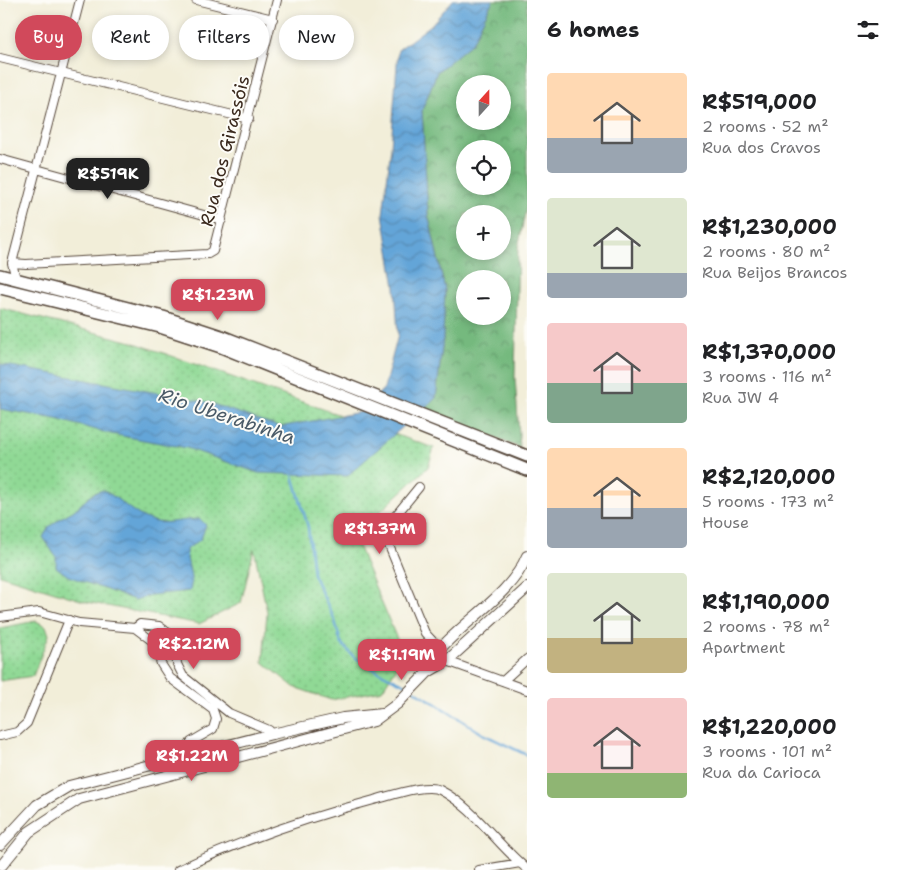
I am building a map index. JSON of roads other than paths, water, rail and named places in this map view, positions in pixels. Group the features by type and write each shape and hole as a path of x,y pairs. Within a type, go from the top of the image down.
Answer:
{"main road":[{"path":"0,275 163,316 224,337 360,397 451,440 527,470"},
{"path":"0,288 160,327 360,397 442,423 527,456"}],"street":[{"path":"16,279 12,263 80,0"},
{"path":"196,0 273,19"},
{"name":"Rua dos Girassóis","path":"12,263 26,264 208,254 214,251 249,119 277,0"},
{"path":"0,58 249,119"},
{"path":"0,159 222,220"},
{"path":"419,487 388,525 385,536 425,633 440,649"},
{"path":"427,673 440,649 522,570 527,556"},
{"path":"509,583 513,591 524,591"},
{"path":"2,866 29,832 79,799 374,721 397,704 427,673 447,660 524,591"},
{"path":"488,603 497,605 501,612"},
{"path":"0,616 39,612 69,620 135,628 155,644 167,674 201,696 229,712 269,730 272,734"},
{"path":"0,736 17,732 30,719 69,620"},
{"path":"135,628 140,624 154,624 168,631 175,643 176,658 181,673 213,710 216,723 210,732 191,742 182,758"},
{"path":"503,681 527,659"},
{"path":"447,660 527,690"},
{"path":"0,845 37,805 69,786 272,734 343,718 382,714"},
{"path":"178,870 234,845 318,815 420,789 439,789 469,812 527,869"},
{"path":"480,870 520,863"}],"water":[{"name":"Rio Uberabinha","path":"453,0 493,0 472,43 437,72 422,110 428,214 445,290 443,339 436,398 347,476 258,473 187,448 111,434 56,419 0,409 0,364 207,402 279,427 361,412 384,388 398,335 395,287 383,214 391,147 398,50 431,25"},
{"path":"103,490 149,520 166,522 200,519 206,525 201,539 186,550 191,576 190,591 151,595 135,600 68,576 56,567 56,557 43,537 49,527 73,511 94,493"}],"waterway":[{"path":"292,472 308,527 313,574 335,621 341,643 353,656 371,668 406,685"},
{"path":"414,690 483,734 527,755"}]}
